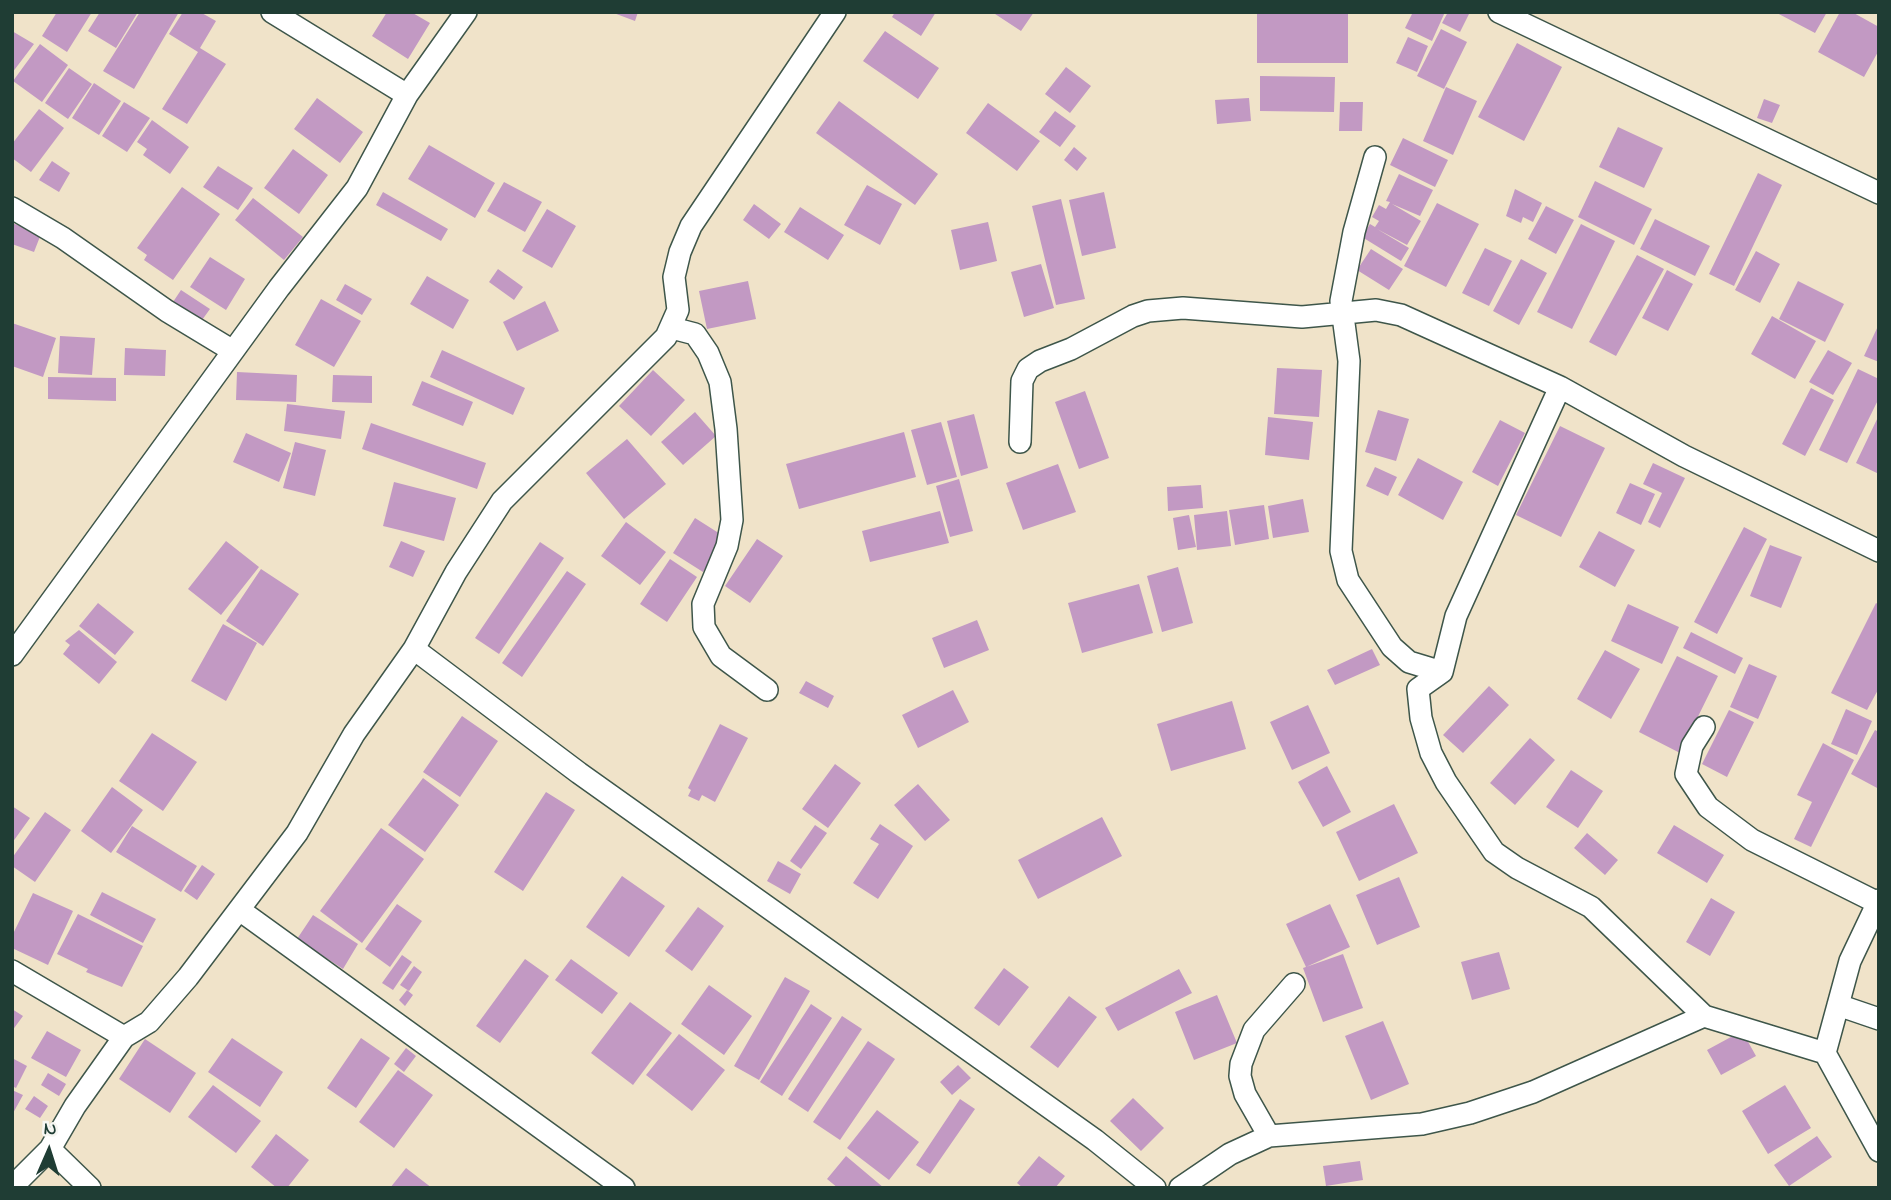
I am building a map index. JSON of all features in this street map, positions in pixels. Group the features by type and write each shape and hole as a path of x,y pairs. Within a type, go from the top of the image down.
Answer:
{"street":[{"path":"272,12 407,95"},
{"path":"12,655 233,351 357,188 407,95 466,12"},
{"path":"12,1187 50,1149 81,1096 124,1037 149,1022 241,911 297,833 354,734 414,649 456,572 502,500 672,328 678,310 674,277 680,252 691,226 835,12"},
{"path":"1499,12 1879,193"},
{"path":"1375,157 1354,232 1344,283 1342,313 1349,361 1341,502 1344,568 1362,604 1392,647 1409,662 1442,671"},
{"path":"12,208 63,238 167,311 233,351"},
{"path":"1020,442 1022,381 1028,369 1133,316 1148,311 1183,308 1303,317 1376,310 1401,315 1560,387 1684,456 1879,551"},
{"path":"672,328 695,334 708,353 720,382 726,429 732,520 727,546 704,604 704,628 722,656 767,690"},
{"path":"1560,387 1456,615 1442,671 1418,689 1421,718 1431,752 1478,832 1494,852 1517,869 1591,907 1703,1016 1825,1053"},
{"path":"414,649 579,773 1095,1140 1155,1188"},
{"path":"1704,727 1692,746 1686,774 1708,807 1752,840 1878,902 1850,961 1825,1053 1879,1151"},
{"path":"241,911 624,1188"},
{"path":"12,971 124,1037"},
{"path":"1269,1136 1245,1094 1240,1076 1241,1064 1254,1030 1294,984"},
{"path":"1838,1005 1879,1018"},
{"path":"1180,1188 1230,1154 1269,1136 1399,1127 1470,1113 1533,1092 1703,1016"},
{"path":"50,1149 90,1188"}],"building":[{"path":"57,12 92,12 67,52 42,36"},
{"path":"100,12 138,12 116,48 88,31"},
{"path":"140,12 179,12 134,89 103,71"},
{"path":"183,12 200,12 216,21 200,48 226,64 187,124 162,109 198,52 169,34"},
{"path":"387,12 411,12 430,23 408,59 372,36"},
{"path":"611,12 638,12 635,21"},
{"path":"895,12 936,12 921,36 892,17"},
{"path":"992,12 1034,12 1021,31"},
{"path":"1257,12 1348,12 1348,63 1257,63"},
{"path":"1413,12 1445,12 1432,41 1405,28"},
{"path":"1448,12 1470,12 1460,32 1442,23"},
{"path":"1775,12 1827,12 1815,33"},
{"path":"1840,12 1852,12 1879,27 1879,50 1864,77 1818,52"},
{"path":"1441,29 1467,42 1444,89 1417,76"},
{"path":"12,31 34,44 12,73"},
{"path":"885,31 939,68 918,99 863,61"},
{"path":"1408,37 1428,46 1417,72 1396,63"},
{"path":"1517,43 1562,67 1524,141 1478,117"},
{"path":"40,44 68,65 42,102 13,81"},
{"path":"1066,67 1091,86 1070,113 1045,94"},
{"path":"69,68 92,84 68,119 45,103"},
{"path":"1260,76 1335,77 1334,112 1260,111"},
{"path":"94,83 121,101 99,135 72,118"},
{"path":"1446,87 1477,101 1453,155 1423,141"},
{"path":"317,98 363,132 340,163 294,129"},
{"path":"1249,98 1251,121 1217,124 1215,100"},
{"path":"1764,99 1780,105 1772,123 1757,118"},
{"path":"839,101 938,174 915,205 816,133"},
{"path":"124,102 150,118 127,152 102,136"},
{"path":"1340,102 1363,102 1362,131 1339,131"},
{"path":"988,103 1040,141 1017,171 966,133"},
{"path":"39,109 64,128 31,172 12,158 12,144"},
{"path":"1055,111 1076,126 1060,147 1039,132"},
{"path":"152,120 189,147 170,174 143,155 147,149 137,142"},
{"path":"1618,127 1663,148 1644,188 1599,167"},
{"path":"1403,138 1448,160 1435,187 1390,165"},
{"path":"429,145 495,183 475,218 408,179"},
{"path":"1074,147 1087,158 1077,171 1064,160"},
{"path":"293,149 328,175 299,214 264,188"},
{"path":"52,161 70,173 59,192 39,180"},
{"path":"218,166 253,188 238,210 203,187"},
{"path":"1758,173 1782,185 1734,286 1709,274"},
{"path":"1399,174 1433,190 1420,216 1392,204 1421,221 1407,245 1377,229 1409,248 1401,261 1362,237 1370,224 1375,227 1379,221 1372,217 1379,205 1386,209 1390,202 1386,201"},
{"path":"1595,181 1652,209 1634,245 1578,217"},
{"path":"504,182 542,202 525,232 487,211"},
{"path":"867,185 902,204 880,245 844,225"},
{"path":"182,187 220,214 173,280 144,260 147,255 137,248"},
{"path":"1515,189 1542,203 1533,222 1523,217 1521,223 1506,216"},
{"path":"383,192 448,229 441,241 376,205"},
{"path":"1104,192 1116,248 1082,256 1069,200"},
{"path":"253,198 303,237 284,260 235,220"},
{"path":"1061,199 1085,299 1056,305 1032,206"},
{"path":"1437,203 1479,224 1446,287 1404,266"},
{"path":"754,204 781,224 769,239 743,220"},
{"path":"1546,206 1574,220 1556,254 1528,239"},
{"path":"800,207 844,235 828,260 784,232"},
{"path":"547,209 576,226 552,268 522,251"},
{"path":"1655,219 1710,246 1695,276 1640,249"},
{"path":"988,222 997,261 960,270 951,230"},
{"path":"12,223 41,234 34,252 12,244"},
{"path":"1581,224 1615,241 1572,329 1537,312"},
{"path":"1485,248 1512,261 1489,306 1462,293"},
{"path":"1371,249 1403,269 1389,290 1357,270"},
{"path":"1756,251 1780,264 1760,303 1735,290"},
{"path":"1637,255 1664,269 1616,356 1589,342"},
{"path":"210,257 245,279 226,310 190,287"},
{"path":"1521,259 1547,273 1519,325 1493,311"},
{"path":"1041,264 1054,308 1024,317 1011,272"},
{"path":"498,269 523,287 514,300 489,282"},
{"path":"1667,270 1693,284 1668,331 1642,318"},
{"path":"427,276 469,300 453,329 410,304"},
{"path":"748,281 756,319 707,329 699,291"},
{"path":"1798,281 1844,304 1825,342 1779,319"},
{"path":"345,284 372,299 362,315 336,300"},
{"path":"181,290 210,309 197,327 169,308"},
{"path":"321,299 361,321 334,367 295,345"},
{"path":"545,301 559,331 517,351 503,322"},
{"path":"1772,316 1816,341 1795,379 1751,354"},
{"path":"12,323 56,338 43,377 12,366"},
{"path":"1879,324 1879,362 1864,356"},
{"path":"60,336 95,338 92,375 58,373"},
{"path":"125,348 166,350 165,376 124,375"},
{"path":"442,350 525,388 513,415 430,377"},
{"path":"1828,350 1852,363 1833,395 1809,382"},
{"path":"1277,368 1322,370 1319,417 1274,414"},
{"path":"1858,369 1879,379 1879,398 1847,463 1819,450"},
{"path":"653,370 685,400 651,436 619,406"},
{"path":"237,372 297,375 296,402 236,400"},
{"path":"333,375 372,376 372,403 332,402"},
{"path":"48,377 116,378 116,401 48,399"},
{"path":"422,381 473,402 463,426 412,405"},
{"path":"1811,388 1834,400 1805,456 1782,444"},
{"path":"1085,391 1109,458 1079,469 1055,402"},
{"path":"287,404 345,411 341,439 284,431"},
{"path":"1378,410 1409,419 1396,461 1365,452"},
{"path":"695,412 716,436 683,465 661,442"},
{"path":"974,414 988,468 961,476 947,421"},
{"path":"1879,415 1879,474 1856,463"},
{"path":"1268,417 1313,422 1309,460 1265,455"},
{"path":"1500,420 1525,433 1498,486 1472,472"},
{"path":"941,422 957,477 927,485 911,430"},
{"path":"371,423 486,463 477,489 362,449"},
{"path":"1560,426 1605,448 1561,537 1516,515"},
{"path":"904,432 916,477 799,509 786,464"},
{"path":"246,433 291,453 279,482 233,462"},
{"path":"627,439 666,484 624,519 586,473"},
{"path":"295,442 326,450 315,496 283,488"},
{"path":"1418,458 1463,482 1443,520 1398,495"},
{"path":"1653,463 1685,478 1660,528 1648,522 1662,493 1643,484"},
{"path":"1058,464 1076,512 1023,530 1006,483"},
{"path":"1375,467 1397,477 1388,496 1366,486"},
{"path":"959,479 973,531 950,537 936,486"},
{"path":"394,482 456,498 444,541 383,526"},
{"path":"1630,483 1655,494 1641,525 1616,513"},
{"path":"1201,485 1203,508 1168,511 1167,487"},
{"path":"1303,499 1309,532 1273,538 1268,506"},
{"path":"1264,505 1269,539 1235,545 1229,510"},
{"path":"940,511 949,543 870,562 862,531"},
{"path":"1227,511 1231,546 1197,550 1194,515"},
{"path":"1189,515 1196,547 1178,550 1173,518"},
{"path":"695,518 725,537 703,572 673,553"},
{"path":"626,522 666,552 640,585 601,556"},
{"path":"1744,527 1767,539 1717,634 1694,622"},
{"path":"1599,531 1635,550 1615,587 1579,567"},
{"path":"757,539 783,556 750,603 725,586"},
{"path":"226,541 259,567 221,615 188,589"},
{"path":"401,541 425,551 413,577 389,567"},
{"path":"540,542 564,558 499,654 475,638"},
{"path":"1770,545 1802,557 1781,608 1750,596"},
{"path":"670,559 697,577 667,622 640,604"},
{"path":"1178,567 1193,623 1162,632 1147,576"},
{"path":"261,569 299,594 263,646 226,621"},
{"path":"567,571 586,584 522,677 502,663"},
{"path":"1139,584 1153,633 1082,653 1068,603"},
{"path":"98,603 134,632 115,655 79,626"},
{"path":"1876,603 1879,605 1879,688 1867,710 1831,693"},
{"path":"1628,604 1679,627 1662,664 1611,641"},
{"path":"977,620 989,650 944,668 932,638"},
{"path":"223,624 257,643 226,701 191,681"},
{"path":"79,630 117,662 99,684 63,654 70,645 65,641"},
{"path":"1691,632 1743,658 1735,674 1683,648"},
{"path":"1372,649 1380,665 1335,685 1327,670"},
{"path":"1605,650 1640,669 1611,719 1577,699"},
{"path":"1677,656 1718,676 1680,753 1639,732"},
{"path":"1749,664 1777,676 1758,719 1730,707"},
{"path":"806,681 834,696 828,708 799,693"},
{"path":"1489,686 1509,705 1463,753 1443,735"},
{"path":"953,690 969,722 918,748 902,715"},
{"path":"1232,701 1246,749 1171,771 1157,724"},
{"path":"1308,705 1330,753 1292,770 1270,722"},
{"path":"1846,709 1872,721 1857,755 1831,744"},
{"path":"1729,710 1754,722 1727,777 1702,764"},
{"path":"462,716 498,741 460,797 423,772"},
{"path":"720,724 748,738 715,802 702,795 699,801 688,796 691,790 688,788"},
{"path":"1875,730 1879,732 1879,789 1851,774"},
{"path":"152,733 197,762 163,811 119,781"},
{"path":"1530,738 1555,760 1515,805 1490,783"},
{"path":"1823,743 1854,760 1811,847 1794,839 1812,802 1797,795"},
{"path":"835,764 861,783 828,828 802,809"},
{"path":"1327,766 1351,812 1323,827 1298,782"},
{"path":"1571,770 1603,791 1578,828 1546,807"},
{"path":"423,778 459,805 425,852 388,825"},
{"path":"918,784 950,820 925,841 894,805"},
{"path":"112,787 143,810 111,853 81,831"},
{"path":"546,792 575,810 523,891 494,872"},
{"path":"1394,804 1418,853 1359,881 1336,832"},
{"path":"12,806 30,818 12,843"},
{"path":"45,812 71,830 35,882 12,866 12,858"},
{"path":"1102,817 1122,856 1038,899 1018,860"},
{"path":"880,824 913,846 878,899 853,883 879,844 870,839"},
{"path":"815,825 827,833 801,869 790,861"},
{"path":"1674,825 1724,855 1707,883 1657,853"},
{"path":"132,826 197,866 181,892 116,852"},
{"path":"381,828 424,859 362,943 320,911"},
{"path":"1587,833 1618,860 1605,875 1574,848"},
{"path":"778,861 801,874 790,894 767,881"},
{"path":"202,865 215,874 197,900 184,891"},
{"path":"622,876 665,906 629,957 586,927"},
{"path":"1399,877 1420,927 1377,945 1356,895"},
{"path":"102,892 156,919 143,943 90,915"},
{"path":"33,893 73,911 48,965 12,948 12,936"},
{"path":"1711,898 1735,912 1710,956 1686,942"},
{"path":"397,904 422,921 390,967 365,949"},
{"path":"1330,904 1350,947 1306,967 1286,924"},
{"path":"698,907 724,926 692,971 665,951"},
{"path":"78,914 143,946 122,987 86,972 88,969 57,954"},
{"path":"313,915 358,944 343,969 297,939"},
{"path":"1499,952 1510,989 1472,1000 1461,962"},
{"path":"1343,954 1363,1008 1323,1022 1303,968"},
{"path":"402,955 412,962 393,990 382,983"},
{"path":"525,959 549,976 500,1043 476,1026"},
{"path":"571,959 618,993 602,1014 555,980"},
{"path":"414,966 422,972 409,991 400,985"},
{"path":"1004,968 1029,987 999,1026 974,1008"},
{"path":"1179,969 1192,993 1118,1031 1105,1008"},
{"path":"785,977 810,991 759,1080 734,1066"},
{"path":"709,985 752,1016 724,1055 681,1024"},
{"path":"407,990 413,995 405,1006 399,1000"},
{"path":"1217,995 1237,1043 1194,1060 1175,1012"},
{"path":"1069,996 1097,1017 1058,1068 1030,1047"},
{"path":"630,1002 672,1033 633,1085 591,1053"},
{"path":"811,1004 832,1018 782,1096 760,1082"},
{"path":"12,1009 23,1016 12,1031"},
{"path":"842,1016 862,1029 808,1112 788,1099"},
{"path":"1383,1021 1409,1084 1371,1100 1345,1036"},
{"path":"47,1031 81,1050 66,1077 31,1058"},
{"path":"1742,1031 1756,1056 1721,1075 1707,1050"},
{"path":"679,1034 725,1070 692,1111 646,1075"},
{"path":"232,1038 283,1072 260,1107 208,1072"},
{"path":"361,1038 390,1058 356,1108 327,1088"},
{"path":"145,1039 196,1073 170,1113 119,1079"},
{"path":"868,1041 895,1059 840,1140 813,1122"},
{"path":"406,1048 416,1056 404,1072 394,1064"},
{"path":"12,1058 27,1066 16,1088 12,1086"},
{"path":"958,1065 971,1078 952,1095 940,1082"},
{"path":"398,1070 433,1095 394,1148 359,1122"},
{"path":"48,1073 66,1084 59,1096 41,1085"},
{"path":"213,1085 261,1121 236,1153 188,1117"},
{"path":"1785,1085 1811,1128 1768,1154 1742,1111"},
{"path":"12,1090 23,1095 12,1115"},
{"path":"34,1096 48,1106 40,1118 25,1109"},
{"path":"1133,1098 1164,1128 1141,1151 1110,1121"},
{"path":"960,1099 975,1109 930,1174 916,1165"},
{"path":"877,1110 919,1142 889,1180 847,1148"},
{"path":"276,1134 309,1160 287,1188 277,1188 251,1167"},
{"path":"1817,1136 1832,1157 1789,1186 1774,1165"},
{"path":"846,1156 884,1188 838,1188 827,1179"},
{"path":"1039,1156 1065,1176 1055,1188 1023,1188 1017,1183"},
{"path":"1360,1161 1363,1180 1326,1186 1323,1166"},
{"path":"406,1168 432,1188 390,1188"}]}
